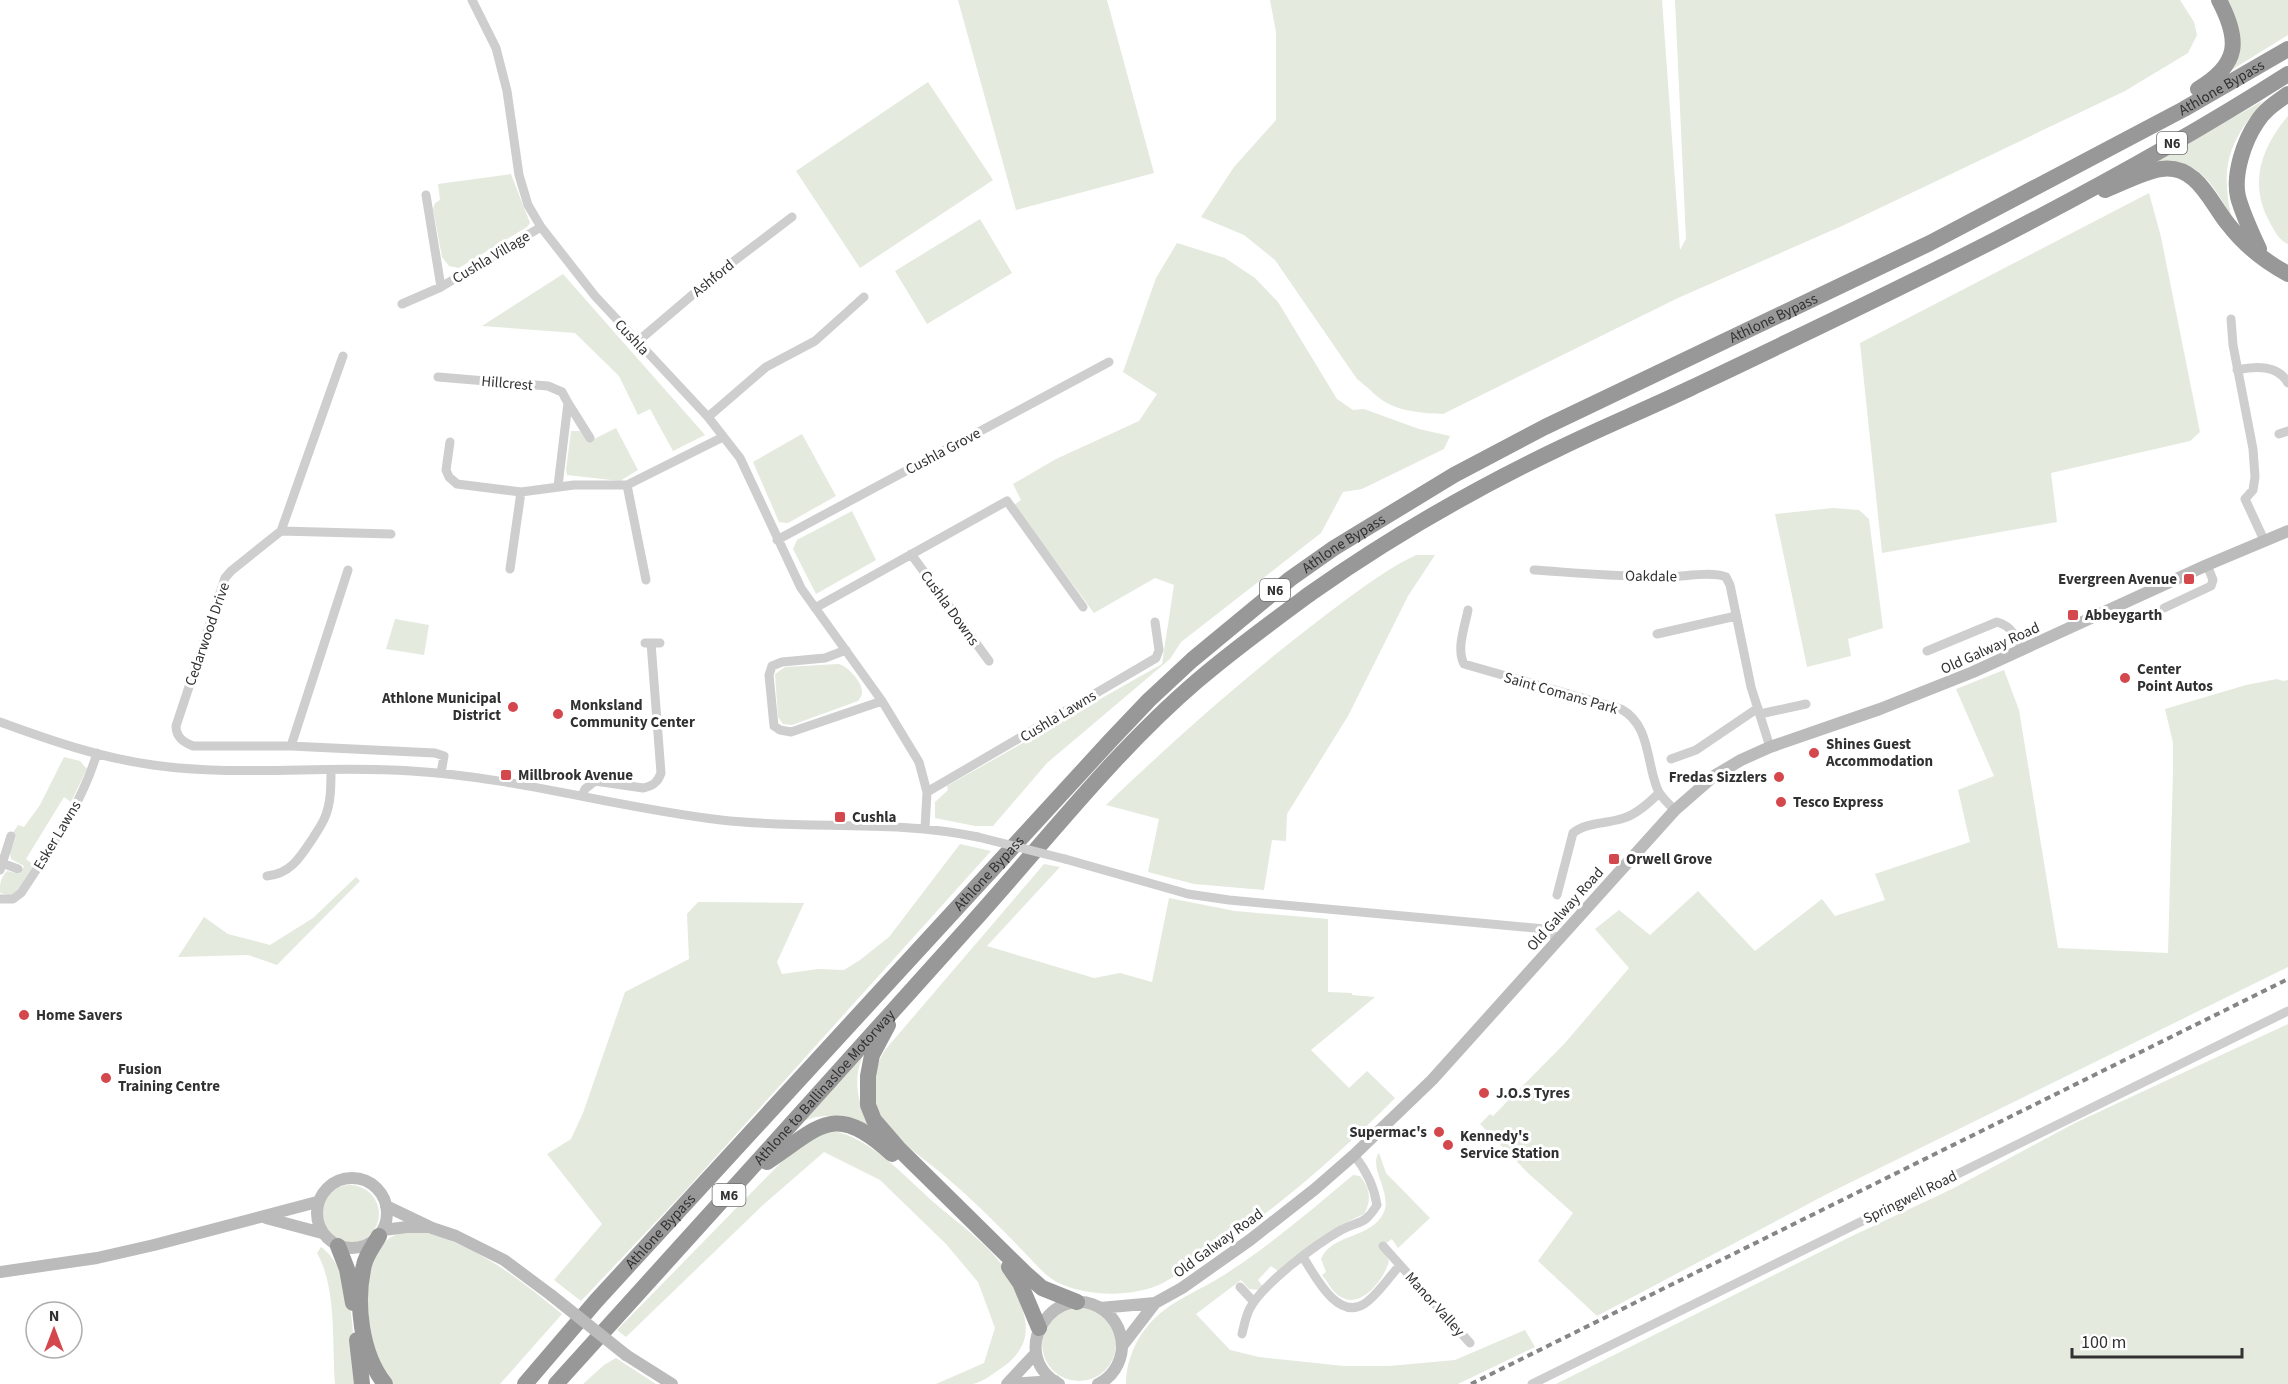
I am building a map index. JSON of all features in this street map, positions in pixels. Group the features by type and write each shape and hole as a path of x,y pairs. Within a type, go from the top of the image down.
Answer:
{"highway":[{"path":"2143,131 2172,105 2211,81 2225,68 2235,44 2232,29 2219,0"},
{"name":"Athlone Bypass","path":"596,1301 1048,806 1142,708 1192,660 1290,579 1334,548 1454,474 1545,427 1930,243 2143,131 2288,49"},
{"name":"Athlone Bypass","path":"899,1003 1123,753 1196,682 1307,596 1350,567 1463,500 1557,449 1685,391 1894,291 2054,209 2288,74"},
{"path":"2265,261 2247,225 2238,195 2238,177 2242,155 2257,121 2288,94"},
{"path":"2054,209 2142,175 2161,169 2174,169 2186,174 2204,188 2229,225 2265,261 2288,274"},
{"path":"899,1003 872,1055 867,1089 868,1105 874,1120 899,1149 1025,1273 1042,1288 1077,1302"},
{"name":"Athlone to Ballinasloe Motorway","path":"555,1384 748,1174 899,1003"},
{"path":"748,1174 814,1128 826,1124 842,1124 858,1128 878,1141 1003,1258 1020,1283 1039,1328"},
{"path":"381,1233 364,1263 361,1286 364,1338 370,1358 385,1384"},
{"path":"338,1246 351,1284 362,1384"},
{"path":"512,1384 554,1335 596,1301"},
{"path":"525,1384 596,1301"}],"main road":[{"name":"Old Galway Road","path":"1155,1304 1182,1288 1250,1240 1354,1155 1431,1080 1675,810 1714,776 1770,747 1900,701 2022,651 2207,565 2288,531"},
{"path":"265,1218 322,1233 338,1246 359,1248 372,1242 381,1233 386,1223 386,1206 382,1195 372,1184 351,1178 336,1181 327,1189 318,1203 317,1222 322,1233"},
{"path":"0,1272 97,1258 318,1203"},
{"path":"386,1206 432,1228 456,1236 504,1260 626,1355 672,1384"},
{"path":"381,1233 408,1227 432,1228"},
{"path":"1057,1383 1044,1371 1036,1353 1036,1337 1048,1315 1060,1307 1077,1302 1100,1308 1155,1304"},
{"path":"1122,1346 1155,1304"},
{"path":"1098,1384 1113,1378 1122,1346 1121,1334 1114,1320 1100,1308"},
{"path":"1008,1384 1036,1353"},
{"path":"1008,1384 1057,1383"}],"street":[{"name":"Cushla","path":"472,0 496,48 507,91 519,175 528,205 541,227 595,296 708,417 740,458 801,588 882,702 919,762 927,792 925,828"},
{"name":"Cushla Village","path":"426,195 441,287"},
{"name":"Ashford","path":"637,342 717,274 792,217"},
{"name":"Cushla Village","path":"402,304 441,287 541,227"},
{"path":"708,417 766,367 815,341 864,297"},
{"path":"2231,319 2237,370 2255,465 2253,490 2245,499 2264,540"},
{"path":"343,356 281,531 391,534"},
{"name":"Cushla Grove","path":"777,540 1109,362"},
{"path":"2237,370 2254,367 2276,371 2288,383"},
{"name":"Hillcrest","path":"438,376 552,387 562,392 590,438"},
{"path":"558,486 568,403"},
{"path":"450,442 446,470 449,477 457,484 521,492 582,484 627,485 723,437"},
{"path":"627,485 646,580"},
{"path":"510,569 521,492"},
{"name":"Cushla Downs","path":"814,608 1017,496"},
{"path":"1007,501 1083,607"},
{"name":"Cedarwood Drive","path":"281,531 225,578 176,726 176,732 183,742 193,746 291,746"},
{"name":"Cushla Downs","path":"911,554 989,661"},
{"path":"2164,608 2211,586 2213,580 2207,565"},
{"path":"348,570 291,746 435,753 444,756 441,773"},
{"name":"Oakdale","path":"1534,570 1613,576 1724,576 1730,585 1759,711 1770,747"},
{"name":"Saint Comans Park","path":"1468,610 1461,645 1464,664 1629,713 1638,722 1642,731 1659,793 1675,810"},
{"path":"1657,634 1736,616"},
{"name":"Cushla Lawns","path":"927,792 1156,658 1159,650 1155,622"},
{"path":"1928,651 1997,622 2010,628 2022,651"},
{"path":"582,796 585,789 595,781 643,788 650,787 659,779 661,773 652,643"},
{"path":"846,650 825,658 782,662 772,666 769,675 774,726 791,732 882,702"},
{"path":"1671,759 1696,750 1759,711 1806,704"},
{"path":"0,722 97,753 140,763 197,769 408,770 441,773 725,820 925,828 978,837 1188,894 1296,908 1534,927 1545,929 1558,939"},
{"name":"Esker Lawns","path":"0,899 13,899 21,893 81,795 97,753"},
{"path":"267,876 285,871 300,858 325,818 330,798 331,770"},
{"path":"1557,896 1573,833 1580,828 1627,817 1644,807 1659,793"},
{"name":"Esker Lawns","path":"10,836 1,867 18,869"},
{"name":"Springwell Road","path":"1532,1384 2288,1011"},
{"path":"1242,1334 1254,1302 1288,1268 1342,1229 1368,1218 1377,1205 1375,1192 1363,1166 1354,1155"},
{"name":"Manor Valley","path":"1383,1246 1470,1343"},
{"name":"Manor Valley","path":"1303,1257 1328,1296 1341,1306 1356,1307 1364,1304 1400,1265"},
{"path":"1240,1287 1254,1302"}],"shaded area":[{"path":"958,0 1107,0 1154,173 1016,210"},
{"path":"1270,0 1662,0 1680,250 1686,239 1675,0 2180,0 2194,22 2197,35 2188,53 2125,91 1842,226 1678,298 1443,414 1407,410 1380,399 1357,379 1275,260 1244,235 1201,217 1234,167 1276,120 1276,32"},
{"path":"2224,0 2288,0 2288,35 2233,69"},
{"path":"928,82 993,180 860,268 796,171"},
{"path":"2264,100 2243,128 2231,154 2227,182 2231,216 2213,187 2195,169 2184,164 2158,161"},
{"path":"2288,116 2288,244 2279,237 2268,219 2262,205 2259,178 2265,152"},
{"path":"511,174 530,223 459,268 449,266 442,257 433,209 435,203 440,200 438,184"},
{"path":"2149,193 2161,237 2200,432 2190,441 2051,473 2057,522 1882,553 1860,343"},
{"path":"980,219 1012,273 927,324 895,271"},
{"path":"1177,243 1225,258 1255,278 1278,302 1337,399 1353,410 1364,409 1419,429 1450,436 1444,449 1362,489 1343,492 1321,533 1181,642 1170,659 1047,763 993,826 975,826 935,818 935,802 948,790 947,786 1162,664 1174,585 1155,578 1094,613 1014,505 1021,500 1013,484 1056,459 1139,421 1157,394 1123,372 1156,278"},
{"path":"563,274 705,435 673,451 650,409 638,415 619,376 575,333 482,326"},
{"path":"616,428 638,470 620,481 567,475 571,431 580,431 590,441"},
{"path":"802,434 836,496 788,523 779,522 753,462"},
{"path":"1833,508 1859,510 1869,519 1883,628 1848,639 1851,656 1807,667 1775,514"},
{"path":"852,511 876,560 816,594 793,549 797,540"},
{"path":"1416,555 1435,555 1408,596 1348,716 1287,814 1286,841 1272,840 1264,890 1194,884 1148,872 1159,819 1106,805 1208,712 1287,645 1364,587"},
{"path":"395,619 429,625 424,655 386,649"},
{"path":"838,664 850,671 860,684 862,693 858,701 792,725 783,724 778,717 775,674 785,667"},
{"path":"2004,670 2019,710 2058,948 2168,953 2173,743 2165,709 2246,685 2277,679 2288,680 2288,967 1827,1194 1597,1316 1538,1261 1573,1213 1529,1174 1480,1124 1490,1114 1493,1116 1565,1043 1629,968 1595,929 1619,910 1650,935 1698,891 1755,951 1822,899 1835,916 1885,900 1875,874 1970,842 1958,790 1994,776 1956,689"},
{"path":"64,757 80,761 87,769 71,802 64,797 26,859 34,865 15,894 12,896 0,893 1,881 7,871 20,874 24,866 11,859 10,853 16,837 12,834 18,825 24,827 40,805"},
{"path":"960,844 991,851 685,1191 581,1301 554,1280 602,1224 547,1154 571,1139 583,1113 625,992 689,959 687,914 698,902 804,903 777,962 782,974 818,969 844,970 889,937"},
{"path":"1044,864 1060,867 987,946 1094,978 1120,973 1152,982 1169,898 1235,911 1328,919 1328,992 1375,997 1311,1050 1349,1088 1367,1071 1395,1098 1314,1174 1256,1221 1195,1264 1152,1288 1126,1293 1099,1293 1073,1288 1050,1278 967,1196 896,1135 883,1119 876,1102 875,1076 885,1050"},
{"path":"356,877 360,881 277,965 248,955 178,957 204,917 228,934 270,945 313,918"},
{"path":"2288,1024 2288,1384 1556,1384 1850,1237 1952,1189 2075,1123"},
{"path":"863,1055 859,1066 858,1094 873,1131 846,1119 832,1116 798,1122"},
{"path":"834,1131 860,1141 873,1149 980,1241 997,1259 1007,1273 1020,1302 1026,1324 1023,1344 1009,1362 989,1377 973,1384 936,1384 984,1363 995,1328 978,1282 946,1244 880,1180 824,1152 763,1205 626,1337 617,1330 803,1140"},
{"path":"1379,1153 1386,1173 1430,1218 1398,1248 1392,1239 1381,1247 1389,1261 1383,1276 1364,1296 1349,1300 1336,1293 1322,1275 1326,1272 1321,1259 1334,1244 1371,1227 1384,1212 1385,1197 1376,1165"},
{"path":"1353,1175 1360,1176 1366,1184 1369,1198 1366,1213 1341,1225 1278,1271 1271,1266 1258,1280 1263,1287 1259,1290 1249,1289 1241,1280 1196,1314 1230,1350 1259,1357 1344,1366 1389,1366 1455,1360 1525,1330 1535,1347 1458,1384 1126,1384 1130,1358 1137,1342 1152,1321 1180,1299 1223,1276 1249,1258"},
{"path":"350,1185 361,1187 374,1198 379,1214 377,1225 366,1238 350,1243 339,1241 326,1230 321,1214 323,1203 334,1190"},
{"path":"420,1231 460,1245 496,1264 562,1314 500,1384 391,1384 383,1369 376,1354 369,1326 368,1291 374,1258 382,1245 393,1236"},
{"path":"321,1247 332,1258 341,1273 347,1291 353,1330 356,1384 335,1384 331,1300 328,1283 317,1253"},
{"path":"1079,1307 1100,1313 1110,1323 1116,1344 1110,1365 1100,1375 1079,1381 1058,1375 1048,1365 1042,1344 1048,1323 1058,1313"},
{"path":"616,1358 656,1384 583,1384 604,1365"}],"railway":[{"path":"1471,1384 2288,979"}],"place":[{"name":"Evergreen Avenue","path":"2189,579"},
{"name":"Abbeygarth","path":"2073,615"},
{"name":"Center Point Autos","path":"2125,678"},
{"name":"Athlone Municipal District","path":"513,707"},
{"name":"Monksland Community Center","path":"558,714"},
{"name":"Shines Guest Accommodation","path":"1814,753"},
{"name":"Millbrook Avenue","path":"506,775"},
{"name":"Fredas Sizzlers","path":"1779,777"},
{"name":"Tesco Express","path":"1781,802"},
{"name":"Cushla","path":"840,817"},
{"name":"Orwell Grove","path":"1614,859"},
{"name":"Home Savers","path":"24,1015"},
{"name":"Fusion Training Centre","path":"106,1078"},
{"name":"J.O.S Tyres","path":"1484,1093"},
{"name":"Supermac's","path":"1439,1132"},
{"name":"Kennedy's Service Station","path":"1448,1145"}]}
